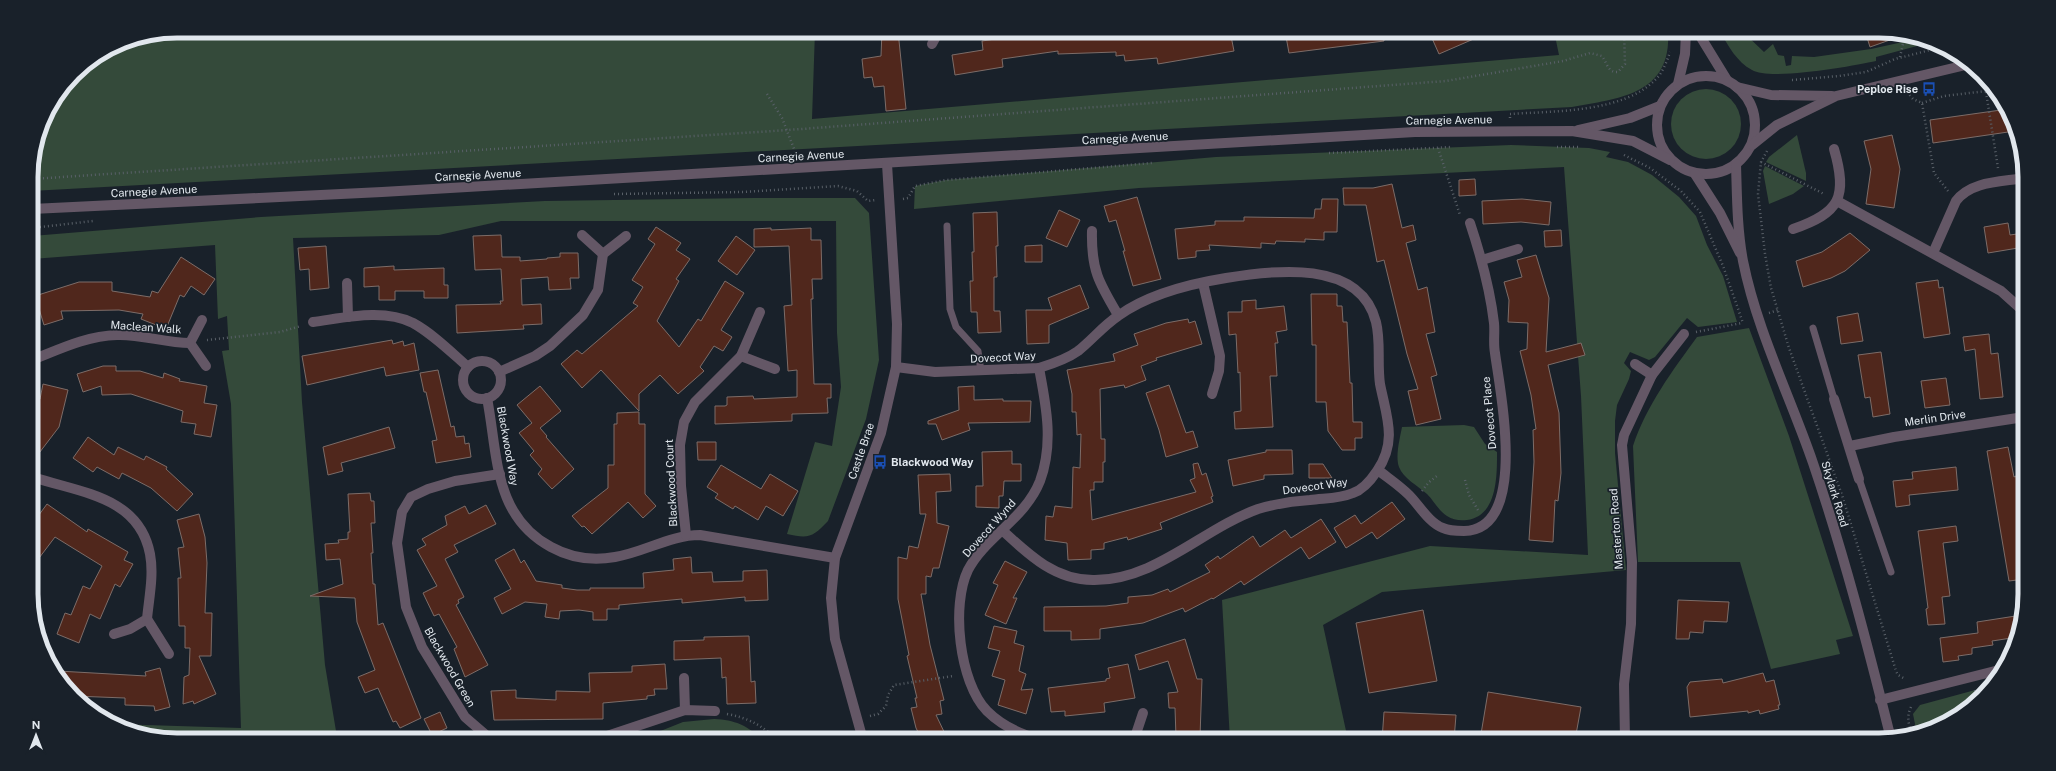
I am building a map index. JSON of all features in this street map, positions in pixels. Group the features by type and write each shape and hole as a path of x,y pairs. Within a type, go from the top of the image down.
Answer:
{"street":[{"path":"932,44 935,38"},
{"path":"1678,84 1685,54 1686,38"},
{"path":"1701,38 1727,80"},
{"path":"1752,144 1776,125 1836,96 1963,66"},
{"path":"1714,76 1727,80 1746,96 1752,107 1755,120 1755,132 1752,144 1745,155 1736,164 1717,174 1695,174 1681,169 1670,160 1662,148 1657,134 1656,120 1660,106 1667,94 1678,84 1689,78 1714,76"},
{"path":"1737,87 1771,95 1836,96"},
{"name":"Carnegie Avenue","path":"1572,131 1630,118 1660,106"},
{"name":"Carnegie Avenue","path":"38,209 799,169 1407,133 1572,131 1633,141 1670,160"},
{"path":"1793,229 1824,216 1837,201 1841,178 1834,149"},
{"name":"Castle Brae","path":"862,733 838,650 832,621 831,598 835,558 881,433 896,367 897,324 887,164"},
{"name":"Skylark Road","path":"1736,164 1737,203 1743,260 1759,317 1813,463 1852,590 1889,733"},
{"name":"Skylark Road","path":"1695,174 1720,214 1743,260"},
{"path":"1933,252 1956,201 1966,191 1975,186 2018,179"},
{"path":"1837,201 1933,252 2001,291 2018,307"},
{"name":"Dovecot Place","path":"1470,224 1482,260 1494,324 1494,351 1505,435 1503,486 1499,505 1491,519 1486,524"},
{"path":"1092,231 1092,254 1094,268 1100,283 1118,315"},
{"path":"582,235 603,254"},
{"path":"312,322 348,317 382,316 401,318 419,327 468,367 473,363 483,361 493,364 499,372 535,356 550,346 583,315 598,290 603,254 626,236"},
{"path":"1482,260 1518,249"},
{"name":"Dovecot Way","path":"896,367 935,372 1039,368 1055,363 1078,351 1118,315 1144,301 1170,291 1203,283 1268,273 1314,274 1341,280 1359,292 1373,312 1379,337 1379,374 1390,425 1387,449 1378,470 1366,485 1354,493 1331,498 1272,505 1258,509 1225,523 1148,568 1133,574 1102,580 1089,580 1059,573 1028,555 1003,531"},
{"path":"347,283 348,317"},
{"path":"1203,283 1220,356 1219,370 1212,394"},
{"name":"Blackwood Court","path":"686,535 681,486 681,433 684,422 695,402 741,356 760,312"},
{"name":"Maclean Walk","path":"190,343 202,320"},
{"name":"Masterton Road","path":"1625,733 1624,684 1631,624 1632,562 1622,444 1624,435 1652,375 1684,334"},
{"name":"Maclean Walk","path":"38,357 67,345 98,337 118,335 190,343 206,366"},
{"path":"741,356 775,369"},
{"path":"1635,364 1652,375"},
{"name":"Blackwood Way","path":"468,367 464,376 464,387 472,395 487,398 499,387 499,372"},
{"name":"Dovecot Wynd","path":"1021,733 1006,726 986,710 972,687 967,674 959,618 962,587 968,571 974,561 1026,505 1040,481 1044,468 1048,426 1039,368"},
{"name":"Blackwood Way","path":"487,398 500,474 506,499 520,523 539,540 570,555 593,559 618,556 686,535 700,535 835,558"},
{"path":"1834,399 1860,479"},
{"name":"Merlin Drive","path":"1850,446 1894,437 2018,418"},
{"path":"1378,470 1443,528 1454,531 1471,530 1486,524"},
{"name":"Blackwood Green","path":"484,733 465,717 422,647 406,607 397,543 402,512 411,497 428,488 500,474"},
{"path":"38,479 106,500 119,506 138,525 151,555 151,578 147,619 169,654"},
{"path":"114,634 130,629 147,619"},
{"path":"1880,700 1994,672"},
{"path":"684,678 685,710"},
{"path":"616,733 685,710 716,711"},
{"path":"1136,733 1139,728 1143,712"}],"lane":[{"path":"947,226 950,309 956,327 978,351 981,371"},
{"path":"1813,328 1834,399"},
{"path":"1860,479 1891,572"}],"path":[{"path":"38,179 788,130 1446,81 1563,61 1590,53 1602,56 1610,71 1614,73 1618,72 1625,64 1624,38"},
{"path":"1900,57 1904,41"},
{"path":"1510,131 1510,114 1586,108 1615,102 1636,95 1657,78 1666,64 1671,47"},
{"path":"1790,80 1825,78 1866,72 1900,57 1933,49"},
{"path":"1906,92 1913,99 1922,103 1944,96 1986,92 2000,182"},
{"path":"767,94 788,130 799,169"},
{"path":"1922,103 1934,173 1956,201"},
{"path":"1550,146 1581,148"},
{"path":"1326,153 1460,147"},
{"path":"1438,148 1459,214 1470,224"},
{"path":"1768,150 1761,162 1758,194 1764,254 1771,288 1790,348 1842,495 1896,671 1902,678 1909,679"},
{"path":"1621,154 1650,168 1681,191 1700,212 1724,266 1742,323 1684,334"},
{"path":"611,194 743,192 838,186 857,191 868,201 908,198 915,186 946,180 1160,162"},
{"path":"1761,162 1837,201"},
{"path":"38,227 99,221"},
{"path":"190,343 232,336 280,332 312,322"},
{"path":"1414,501 1429,482 1437,476"},
{"path":"1465,480 1469,495 1486,524"},
{"path":"858,719 878,714 886,706 888,695 894,685 967,674"},
{"path":"1911,729 1908,714 1916,703"},
{"path":"716,711 742,717 758,724 769,733"}],"green space":[{"path":"168,38 815,38 812,119 1559,55 1555,38 1668,38 1667,52 1661,69 1652,81 1639,90 1624,96 1572,107 38,191 38,168 45,132 61,100 72,85 85,72 116,52 141,43"},
{"path":"1724,38 1749,38 1764,52 1773,44 1778,55 1784,56 1786,66 1791,65 1792,56 1814,57 1871,49 1907,41 1922,45 1876,57 1876,61 1812,72 1776,74 1762,73 1747,67 1733,53"},
{"path":"1706,89 1725,95 1735,105 1741,124 1735,143 1725,153 1706,159 1687,153 1677,143 1671,124 1677,105 1687,95"},
{"path":"1797,135 1806,173 1806,181 1766,162 1769,157"},
{"path":"1511,145 1589,148 1610,152 1606,157 1628,162 1652,175 1679,197 1696,216 1707,245 1723,276 1737,322 1698,327 1687,318 1655,357 1649,360 1630,352 1624,363 1631,371 1617,405 1615,421 1615,453 1626,570 1382,592 1323,625 1346,733 1230,733 1222,600 1430,546 1588,555 1581,396 1564,167 1139,188 914,209 915,186 946,180 1216,157"},
{"path":"1765,166 1804,186 1793,194 1769,204 1763,171"},
{"path":"855,198 869,213 879,360 866,419 828,521 810,535 801,536 787,534 815,442 832,446 841,387 837,333 836,221 501,221 439,235 293,238 302,402 325,665 336,731 359,733 177,733 159,732 128,724 241,728 231,404 222,351 229,350 227,316 218,319 215,245 38,259 38,236 261,217 545,201"},
{"path":"1749,328 1789,436 1853,636 1836,640 1840,654 1771,669 1740,562 1638,562 1633,446 1638,431 1661,389 1697,337"},
{"path":"1464,425 1474,427 1485,444 1497,452 1497,471 1494,493 1485,511 1477,517 1467,520 1457,520 1444,514 1427,494 1404,475 1398,463 1398,447 1402,427"},
{"path":"1980,689 1956,710 1940,719 1916,728 1913,714 1920,705"},
{"path":"714,719 728,721 740,724 753,733 656,733 683,722"}],"building":[{"path":"882,38 899,38 906,109 886,111 884,86 874,87 872,77 864,78 862,59 881,56"},
{"path":"1002,38 1231,38 1234,51 1158,64 1157,58 1125,61 1124,55 1116,56 1116,52 1058,54 1058,51 1002,59 1003,67 955,75 952,55 983,50 982,41"},
{"path":"1286,38 1384,38 1384,41 1289,53"},
{"path":"1432,38 1476,38 1439,54"},
{"path":"1867,38 1893,39 1870,47"},
{"path":"2000,110 2010,132 1933,143 1930,120"},
{"path":"1892,135 1900,169 1894,208 1866,204 1871,169 1864,141"},
{"path":"1475,179 1476,195 1459,196 1459,180"},
{"path":"1392,184 1402,228 1413,225 1416,240 1406,243 1418,290 1427,287 1435,332 1426,334 1437,375 1431,377 1441,419 1416,425 1408,391 1418,389 1407,354 1384,260 1377,262 1366,205 1344,205 1343,188 1373,188"},
{"path":"1137,197 1161,279 1133,286 1116,220 1109,222 1104,206"},
{"path":"1322,199 1338,199 1337,232 1324,232 1324,240 1305,239 1305,242 1276,241 1275,244 1261,243 1261,248 1209,245 1210,250 1196,251 1196,257 1178,259 1175,229 1215,225 1215,221 1244,221 1244,217 1314,218 1315,209 1321,209"},
{"path":"1522,199 1551,202 1549,225 1521,222 1483,224 1482,201"},
{"path":"1059,210 1080,220 1067,247 1046,238"},
{"path":"997,212 998,246 996,246 997,277 994,277 994,311 1000,311 1001,332 978,333 977,312 971,312 970,281 973,281 972,252 974,252 973,213"},
{"path":"2008,223 2010,235 2018,234 2018,248 1988,253 1984,227"},
{"path":"656,227 681,243 676,250 690,259 676,279 679,281 657,321 679,347 698,319 701,321 725,281 744,293 721,330 732,337 723,351 714,346 700,367 704,371 678,394 660,375 639,394 639,411 601,370 582,388 561,364 577,350 582,354 638,306 633,303 643,287 632,280 655,244 648,239"},
{"path":"771,228 771,230 811,228 811,240 821,240 822,279 812,279 813,299 811,299 814,384 831,384 831,398 827,398 828,413 792,414 792,421 715,424 715,406 727,405 727,397 753,396 754,399 797,397 797,370 788,371 784,306 792,305 789,246 754,247 754,229"},
{"path":"1561,230 1562,246 1545,247 1544,231"},
{"path":"1850,233 1870,250 1845,271 1831,278 1803,287 1796,261 1822,252"},
{"path":"501,235 502,257 520,257 520,261 560,257 560,253 578,253 579,278 570,278 571,289 549,290 548,277 521,279 522,305 541,304 542,324 523,325 524,329 457,333 456,305 501,304 500,301 503,301 501,269 475,270 473,236"},
{"path":"736,236 755,250 737,275 718,261"},
{"path":"1042,245 1042,262 1025,262 1025,246"},
{"path":"326,246 329,288 310,290 309,269 300,270 298,248"},
{"path":"1536,255 1549,298 1546,352 1581,343 1585,355 1548,365 1559,413 1561,473 1558,501 1555,500 1553,542 1529,540 1534,462 1533,430 1536,429 1531,395 1520,351 1527,349 1528,323 1508,322 1509,300 1504,282 1522,277 1517,260"},
{"path":"181,257 215,279 204,295 191,286 184,297 180,295 166,329 141,319 143,314 119,310 61,311 63,319 44,325 38,306 38,295 79,282 112,282 112,291 150,297 152,291 158,293"},
{"path":"394,266 394,270 444,268 444,285 448,285 448,298 424,298 424,291 395,291 395,300 379,300 379,286 364,287 364,268"},
{"path":"1938,280 1939,288 1943,287 1950,334 1924,338 1916,283"},
{"path":"1080,285 1089,308 1049,325 1049,343 1027,344 1026,310 1052,310 1048,298"},
{"path":"1311,294 1337,294 1337,306 1342,306 1343,322 1347,322 1350,383 1352,383 1353,422 1362,422 1362,438 1355,438 1355,450 1342,450 1328,431 1326,402 1316,402 1316,345 1312,345"},
{"path":"1256,300 1256,309 1284,306 1287,330 1276,332 1278,343 1275,343 1277,376 1270,376 1273,427 1235,429 1234,412 1241,411 1240,372 1238,373 1236,334 1229,335 1228,312 1242,312 1242,301"},
{"path":"1858,313 1863,341 1841,344 1837,317"},
{"path":"1188,319 1189,323 1195,321 1202,344 1156,358 1157,360 1141,366 1146,380 1125,388 1124,385 1100,389 1101,439 1105,439 1105,462 1103,462 1103,482 1094,482 1094,490 1090,490 1092,520 1196,492 1190,480 1195,478 1193,464 1198,463 1202,475 1206,473 1213,496 1211,497 1213,502 1160,523 1162,529 1128,540 1127,537 1104,543 1104,549 1091,550 1091,559 1068,560 1067,543 1045,540 1046,516 1053,517 1055,506 1072,508 1073,467 1080,468 1081,434 1077,435 1076,412 1072,412 1072,394 1067,370 1115,361 1113,354 1138,345 1134,334 1166,323"},
{"path":"1989,334 1991,354 1998,353 2003,397 1980,399 1975,349 1965,351 1963,337"},
{"path":"392,340 393,344 403,341 404,346 414,343 419,370 386,376 384,367 307,385 302,356"},
{"path":"1881,352 1890,414 1873,417 1870,397 1865,398 1858,355"},
{"path":"103,366 116,366 116,371 140,371 163,378 164,373 180,379 179,381 207,386 204,403 217,405 211,437 194,434 196,424 181,422 183,411 131,394 102,395 101,386 83,392 77,374"},
{"path":"438,370 451,427 454,426 456,437 464,436 465,444 469,443 471,457 436,463 432,441 437,440 420,373"},
{"path":"1946,378 1950,405 1925,408 1921,381"},
{"path":"43,384 68,390 59,427 38,454 38,398 40,399"},
{"path":"1169,385 1186,433 1193,431 1198,447 1166,457 1159,430 1146,393"},
{"path":"540,386 561,411 540,428 574,469 552,489 538,474 542,469 530,455 534,451 519,433 532,423 517,405"},
{"path":"974,386 974,400 1003,399 1003,401 1031,401 1030,422 968,423 970,430 942,440 936,424 928,424 928,421 959,410 958,387"},
{"path":"639,412 639,424 645,424 645,494 656,506 643,518 628,502 592,534 584,526 582,527 572,516 608,488 608,465 614,465 614,424 617,424 617,413"},
{"path":"389,427 395,448 341,463 343,471 328,475 323,447"},
{"path":"88,437 114,455 118,447 144,460 146,456 167,467 166,469 193,494 177,511 151,488 122,473 119,479 97,467 93,472 73,458"},
{"path":"697,442 716,442 716,460 698,460"},
{"path":"2008,447 2014,477 2016,476 2018,488 2018,580 2009,581 1987,451"},
{"path":"1266,450 1292,450 1293,474 1264,475 1264,479 1233,486 1228,460 1266,452"},
{"path":"1012,451 1012,464 1021,464 1021,481 1004,481 1003,496 999,496 999,508 976,507 976,486 983,486 982,452"},
{"path":"1309,464 1323,464 1332,478 1309,478"},
{"path":"721,465 761,489 770,474 798,491 783,516 766,506 758,520 735,506 733,509 715,498 718,494 707,487"},
{"path":"1956,467 1958,490 1909,495 1910,505 1896,507 1893,481 1913,479 1912,472"},
{"path":"950,474 951,491 936,492 937,523 949,526 939,568 933,568 931,577 926,576 926,594 921,594 930,645 944,700 940,701 942,714 936,715 945,733 918,733 916,728 911,708 917,707 915,698 917,698 907,656 909,655 898,599 898,557 907,559 909,546 918,548 926,514 920,514 918,475"},
{"path":"370,493 371,501 374,501 375,523 371,523 373,553 371,553 378,625 383,623 421,718 400,728 396,721 393,722 378,688 365,693 358,677 375,670 357,622 355,598 310,596 343,584 340,559 326,560 325,544 339,543 338,540 348,539 348,532 350,532 348,494"},
{"path":"1392,502 1405,519 1377,539 1372,532 1346,548 1334,528 1355,515 1361,524"},
{"path":"47,504 87,532 88,529 128,552 124,560 133,564 120,587 115,584 100,619 90,614 79,643 57,634 65,613 71,615 83,586 90,589 102,566 55,537 38,559 38,516"},
{"path":"486,505 496,524 454,545 458,552 445,559 464,597 458,600 459,603 456,605 488,665 465,677 454,649 457,647 439,614 434,616 423,593 437,586 417,550 426,545 422,539 447,525 445,516 465,506 469,514"},
{"path":"199,514 205,537 207,563 205,613 212,613 211,656 199,656 216,694 194,704 193,701 183,704 184,677 189,675 190,648 185,648 185,626 179,626 178,578 181,578 178,548 184,547 177,520"},
{"path":"1321,519 1336,542 1309,559 1301,547 1244,585 1241,581 1213,599 1212,598 1185,612 1183,608 1143,623 1100,629 1100,639 1071,640 1071,631 1044,631 1044,607 1106,606 1128,603 1128,597 1152,595 1168,589 1170,592 1210,572 1205,565 1218,556 1220,559 1253,536 1260,547 1285,530 1291,538"},
{"path":"1956,526 1958,541 1943,543 1950,596 1942,597 1945,624 1928,625 1926,609 1928,608 1918,531"},
{"path":"514,549 521,563 524,560 536,581 562,585 562,588 577,590 590,590 590,588 644,588 643,573 674,570 673,559 691,557 692,573 712,572 713,582 743,581 743,571 767,570 768,600 745,601 745,597 682,603 682,599 619,605 619,609 607,609 607,620 593,620 593,612 579,610 560,611 559,619 545,617 547,604 525,602 502,614 494,598 511,589 495,560"},
{"path":"1005,561 1027,572 1013,598 1017,598 1006,624 985,615 998,585 993,583"},
{"path":"1678,600 1729,602 1727,622 1704,621 1703,633 1690,632 1689,639 1676,639"},
{"path":"1423,610 1437,681 1369,693 1356,623"},
{"path":"2016,616 2011,638 1992,641 1993,645 1972,648 1972,654 1958,656 1959,660 1943,662 1940,638 1978,633 1977,622"},
{"path":"994,626 1017,631 1014,643 1024,646 1019,671 1026,674 1021,690 1033,689 1026,714 998,705 1005,680 992,676 1000,651 988,648"},
{"path":"749,636 751,682 755,681 756,703 727,704 726,677 722,678 721,658 674,660 674,641 704,640 704,637"},
{"path":"1185,639 1197,679 1202,679 1200,733 1176,733 1175,708 1169,708 1168,693 1178,692 1168,661 1139,670 1135,655"},
{"path":"665,664 667,689 654,689 655,695 647,696 647,699 603,703 603,719 494,720 491,691 516,690 516,698 556,700 556,691 590,692 589,673 632,672 632,666"},
{"path":"1128,664 1135,698 1104,703 1105,712 1065,716 1065,711 1051,712 1048,688 1106,681 1106,679 1110,678 1108,668"},
{"path":"160,668 170,707 155,711 154,706 125,705 125,698 82,696 72,686 61,671 146,676 145,672"},
{"path":"1763,673 1766,682 1774,680 1780,705 1778,705 1779,709 1760,714 1759,710 1748,713 1748,711 1690,717 1687,687 1690,682 1722,679 1723,683"},
{"path":"1488,692 1581,707 1576,733 1481,733"},
{"path":"440,712 447,728 436,733 431,733 424,719"},
{"path":"1384,712 1456,715 1455,733 1382,733"}],"place":[{"name":"Peploe Rise","path":"1929,89"},
{"name":"Blackwood Way","path":"880,462"}]}
